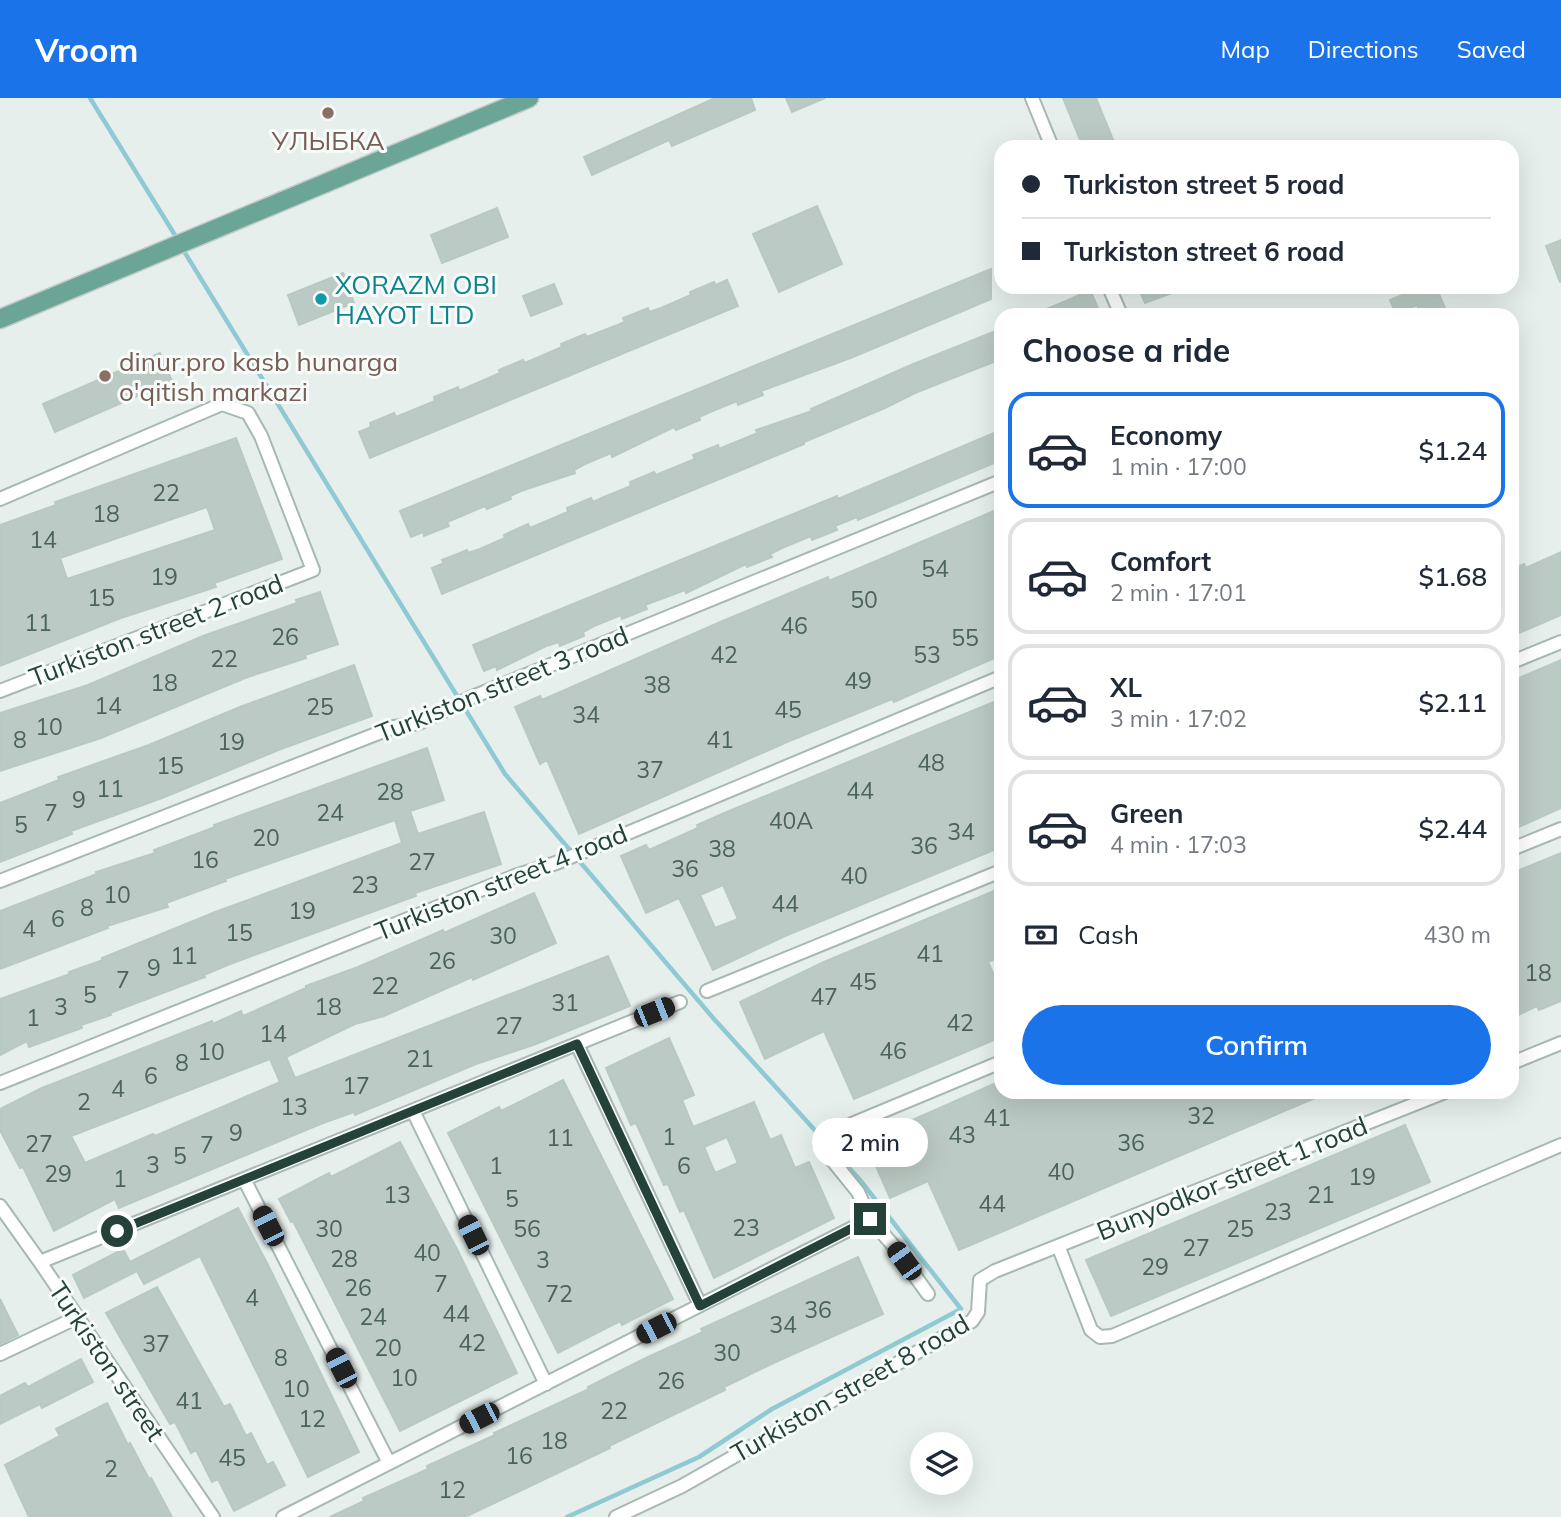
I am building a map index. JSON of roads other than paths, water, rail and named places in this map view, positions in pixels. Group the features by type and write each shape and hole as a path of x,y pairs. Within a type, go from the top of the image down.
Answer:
{"main road":[{"path":"0,319 529,98"}],"street":[{"path":"1032,98 1049,140"},
{"name":"Turkiston street 2 road","path":"0,499 222,404 248,413 261,436 313,570 0,691"},
{"name":"Turkiston street 3 road","path":"0,881 394,727 419,723 470,698 994,484"},
{"path":"1519,659 1561,642"},
{"name":"Turkiston street 4 road","path":"0,1083 516,876 556,863 994,680"},
{"path":"1519,846 1561,829"},
{"path":"707,991 994,875"},
{"path":"40,1262 680,1002"},
{"path":"1519,1060 1561,1042"},
{"path":"577,1044 700,1306"},
{"path":"852,1124 994,1065"},
{"name":"Bunyodkor street 1 road","path":"1059,1248 1427,1099"},
{"path":"413,1111 546,1384"},
{"path":"820,1144 858,1192 870,1219 892,1244 928,1294"},
{"path":"1059,1248 1091,1331 1100,1337 1112,1336 1561,1145"},
{"path":"244,1179 390,1463"},
{"name":"Turkiston street","path":"0,1206 213,1517"},
{"path":"283,1517 870,1219"},
{"name":"Turkiston street 8 road","path":"616,1517 682,1486 972,1321 978,1312 980,1280 995,1271 1059,1248"},
{"path":"0,1354 78,1317"}],"waterway":[{"path":"90,98 178,240"},
{"path":"182,248 505,774 714,1019 860,1180 961,1309 772,1409 699,1457 567,1517"}],"place":[{"name":"УЛЫБКА","path":"328,113"},
{"name":"XORAZM OBI HAYOT LTD","path":"321,299"},
{"name":"dinur.pro kasb hunarga o'qitish markazi","path":"105,376"}]}
